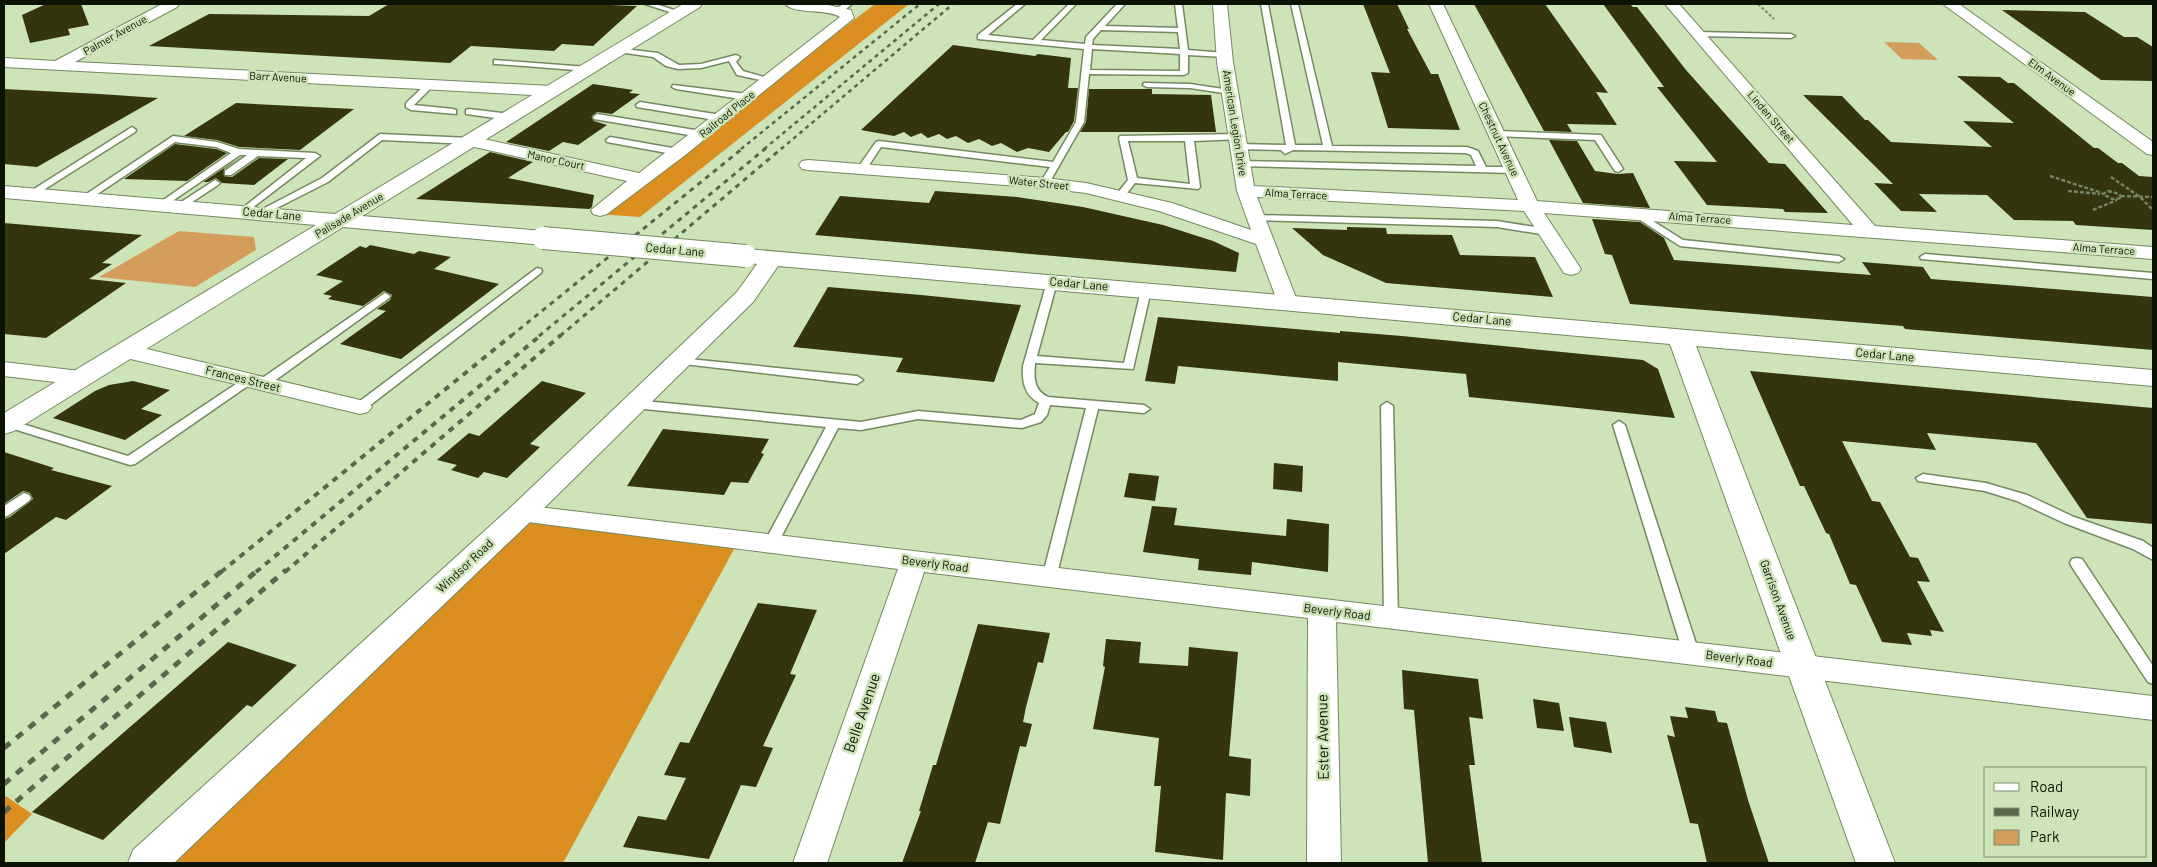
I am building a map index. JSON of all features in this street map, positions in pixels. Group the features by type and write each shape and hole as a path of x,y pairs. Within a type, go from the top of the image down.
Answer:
{"street":[{"name":"Palmer Avenue","path":"57,66 172,4"},
{"path":"792,4 844,9"},
{"name":"American Legion Drive","path":"1220,4 1230,92 1246,191 1288,303"},
{"name":"Chestnut Avenue","path":"1436,4 1530,206 1572,269"},
{"name":"Linden Street","path":"1672,4 1869,231"},
{"name":"Elm Avenue","path":"1950,4 2153,150"},
{"name":"Palisade Avenue","path":"5,424 687,8"},
{"name":"Railroad Place","path":"600,210 702,134 847,18 844,9"},
{"name":"Barr Avenue","path":"4,63 552,91"},
{"name":"Manor Court","path":"470,142 642,179"},
{"name":"Water Street","path":"808,165 1045,183 1121,195 1165,206 1263,240"},
{"name":"Alma Terrace","path":"1246,191 1530,206 2153,253"},
{"name":"Cedar Lane","path":"4,192 2153,378"},
{"name":"Windsor Road","path":"147,863 521,514 745,297 772,258"},
{"name":"Garrison Avenue","path":"1680,336 1875,863"},
{"name":"Frances Street","path":"126,351 360,407"},
{"path":"4,370 80,378"},
{"name":"Beverly Road","path":"521,514 2153,708"},
{"name":"Belle Avenue","path":"810,863 914,562"},
{"name":"Ester Avenue","path":"1322,610 1324,863"}],"lane":[{"path":"649,4 687,8"},
{"path":"1021,4 982,37 1089,48 1225,55"},
{"path":"1035,42 1073,4"},
{"path":"1045,183 1080,122 1089,39 1121,4"},
{"path":"1086,72 1184,73 1184,52 1179,4"},
{"path":"1264,4 1291,148"},
{"path":"1294,4 1328,148"},
{"path":"1099,28 1181,30"},
{"path":"1699,34 1791,36"},
{"path":"619,50 655,56 678,67 701,66 736,57 732,62 740,73 770,80"},
{"path":"497,62 588,69"},
{"path":"430,85 409,105 411,107 453,112"},
{"path":"1147,85 1190,86 1230,92"},
{"path":"676,87 747,97"},
{"path":"640,105 721,118"},
{"path":"469,112 510,116"},
{"path":"597,117 702,134"},
{"path":"31,194 132,130"},
{"path":"1497,134 1598,137 1618,169"},
{"path":"251,212 325,180 380,137 470,142"},
{"path":"1133,180 1123,138 1189,138 1240,151 1513,170"},
{"path":"1133,180 1195,187 1189,138"},
{"path":"84,198 173,139 217,146 238,152 315,156 251,212"},
{"path":"610,140 678,152"},
{"path":"862,169 879,144 1056,165"},
{"path":"1240,151 1291,148 1467,150 1475,153 1482,169"},
{"path":"171,206 238,152"},
{"path":"228,173 256,153"},
{"path":"1121,195 1133,180"},
{"path":"171,206 215,183"},
{"path":"1637,214 1680,243 1839,259"},
{"path":"1256,218 1497,224 1547,232"},
{"path":"1925,257 2153,276"},
{"path":"360,407 536,271"},
{"path":"1052,282 1030,359 1028,385 1036,398 1044,401 1144,409"},
{"path":"1030,359 1130,367 1146,290"},
{"path":"5,424 130,461 255,382 385,296"},
{"path":"679,361 857,380"},
{"path":"634,404 861,426 907,415 1022,424 1037,420 1041,415 1044,401"},
{"path":"1049,578 1093,405"},
{"path":"1386,406 1391,618"},
{"path":"770,544 834,424"},
{"path":"1618,425 1691,653"},
{"path":"1923,478 1986,487 2022,498 2069,520 2138,545 2153,555"},
{"path":"4,512 24,498"},
{"path":"2077,562 2153,678"}],"path":[{"path":"1758,4 1775,19"},
{"path":"2050,176 2103,193 2108,198 2118,199"},
{"path":"2111,177 2140,197 2153,210"},
{"path":"2068,192 2110,192 2121,196 2153,197"},
{"path":"2093,210 2122,198 2121,196"}],"green space":[{"path":"1884,42 1919,43 1938,60 1902,59"},
{"path":"179,231 254,237 256,250 195,287 99,277"}],"shaded area":[{"path":"875,4 909,4 640,217 598,214"},
{"path":"521,514 739,540 563,863 134,863"},
{"path":"4,795 32,814 4,843"}],"building":[{"path":"46,4 81,4 89,25 68,29 70,35 30,43 22,15"},
{"path":"389,4 585,4 637,6 593,46 562,44 554,51 471,46 450,63 149,46 209,14 369,16"},
{"path":"1363,4 1397,4 1409,29 1407,29 1431,74 1438,74 1460,130 1388,128 1371,72 1390,73"},
{"path":"1474,4 1545,4 1608,93 1596,92 1617,125 1567,124 1572,132 1544,131"},
{"path":"1603,4 1630,4 1633,7 1637,7 1686,70 1769,163 1785,164 1828,213 1785,212 1783,209 1707,205 1674,161 1717,162 1657,87 1664,87"},
{"path":"2002,10 2085,12 2124,37 2137,37 2153,47 2153,81 2101,80"},
{"path":"953,45 1035,56 1038,54 1071,58 1068,88 1078,88 1074,121 1068,132 1049,152 1028,148 1017,152 1001,143 992,146 979,139 968,143 956,136 947,139 939,134 928,138 921,133 911,137 904,132 894,136 861,130"},
{"path":"1957,76 2000,77 2008,83 2014,83 2094,148 2098,148 2139,176 2153,177 2153,230 2076,225 2073,221 2014,220 1987,195 1919,194 1937,212 1901,211 1874,183 1893,184 1803,95 1842,96 1865,120 1868,120 1891,142 1992,147 1963,121 2014,123"},
{"path":"593,84 633,90 629,93 640,94 612,114 597,112 592,116 594,121 607,125 578,145 563,142 549,151 506,142"},
{"path":"4,89 158,98 37,167 4,164"},
{"path":"1089,89 1152,89 1152,94 1211,95 1216,132 1080,132 1086,122"},
{"path":"236,103 354,109 300,150 239,147 217,140 184,136"},
{"path":"1549,140 1577,141 1595,171 1617,174 1633,173 1650,208 1583,203"},
{"path":"175,144 216,149 227,153 187,181 124,179"},
{"path":"490,152 533,162 508,178 594,195 592,207 589,209 416,199"},
{"path":"241,157 224,169 224,176 232,177 259,158 288,159 254,185 222,183 216,178 203,182"},
{"path":"935,191 1017,197 1083,207 1163,225 1213,241 1239,253 1236,272 815,235 840,196 929,203"},
{"path":"1592,219 1640,222 1664,238 1674,260 1871,275 1862,262 1923,267 1931,279 2153,297 2153,350 1905,329 1903,326 1630,304 1612,255 1605,254"},
{"path":"4,223 142,235 102,263 112,264 89,279 126,283 46,338 4,334"},
{"path":"1347,227 1386,228 1387,234 1452,235 1460,255 1535,257 1553,297 1386,283 1323,255 1292,228 1347,230"},
{"path":"370,245 414,254 419,251 451,257 434,269 499,284 401,359 340,344 386,311 377,309 390,300 392,295 384,291 363,306 328,299 332,296 323,294 343,281 316,275 360,246 366,248"},
{"path":"828,287 1021,305 994,382 896,372 903,358 793,347"},
{"path":"1158,317 1340,333 1340,331 1402,336 1643,360 1658,369 1675,418 1469,397 1466,374 1338,362 1338,381 1178,366 1175,384 1145,381"},
{"path":"1750,371 2153,408 2153,524 2087,518 2036,443 1927,433 1936,450 1842,441 1872,501 1880,502 1910,557 1918,558 1930,582 1917,581 1944,632 1930,630 1932,636 1907,633 1912,645 1882,642 1856,585 1850,584 1829,534 1826,533 1804,486 1800,486"},
{"path":"133,381 170,390 141,409 162,415 125,440 53,418 95,391 109,385"},
{"path":"542,381 586,393 530,444 540,447 507,478 484,472 478,478 451,470 457,465 437,460 469,433 479,436"},
{"path":"663,429 769,439 761,453 764,454 748,483 731,482 724,495 627,486"},
{"path":"4,452 54,468 51,470 112,486 66,520 56,517 4,554 4,519 10,517 33,499 30,493 23,491 4,504"},
{"path":"1274,463 1303,466 1302,492 1273,489"},
{"path":"1129,473 1159,476 1155,501 1124,497"},
{"path":"1152,506 1177,508 1174,525 1286,536 1287,519 1329,524 1328,572 1252,562 1251,575 1198,570 1199,559 1143,552"},
{"path":"758,603 817,610 790,674 796,675 763,746 773,748 756,787 741,785 709,859 623,847 638,816 666,820 686,778 664,775 680,742 689,743"},
{"path":"978,624 1050,633 1043,663 1038,662 1026,707 1023,722 1032,724 1026,747 1020,746 1000,824 988,822 975,863 902,863 921,811 919,811 933,765 936,765"},
{"path":"1106,639 1141,642 1139,663 1188,666 1189,647 1238,652 1229,756 1251,759 1250,796 1226,793 1223,860 1155,852 1161,786 1154,786 1159,738 1093,729 1105,667 1103,666"},
{"path":"228,642 297,665 252,707 247,705 103,840 32,812"},
{"path":"1402,670 1478,679 1483,719 1469,717 1475,765 1469,765 1482,863 1428,863 1414,710 1404,709"},
{"path":"1533,699 1559,703 1564,731 1537,728"},
{"path":"1685,707 1715,711 1718,722 1727,723 1748,800 1769,863 1707,863 1698,824 1690,823 1667,735 1675,737 1670,716 1688,718"},
{"path":"1569,717 1606,722 1612,753 1574,747"}],"railway":[{"path":"741,149 920,4"},
{"path":"764,149 939,4"},
{"path":"781,149 953,4"},
{"path":"511,336 743,148"},
{"path":"539,336 766,148"},
{"path":"560,336 782,148"},
{"path":"221,572 512,335"},
{"path":"256,572 541,335"},
{"path":"285,572 561,335"},
{"path":"4,748 223,570"},
{"path":"4,784 258,570"},
{"path":"4,812 286,570"}]}
